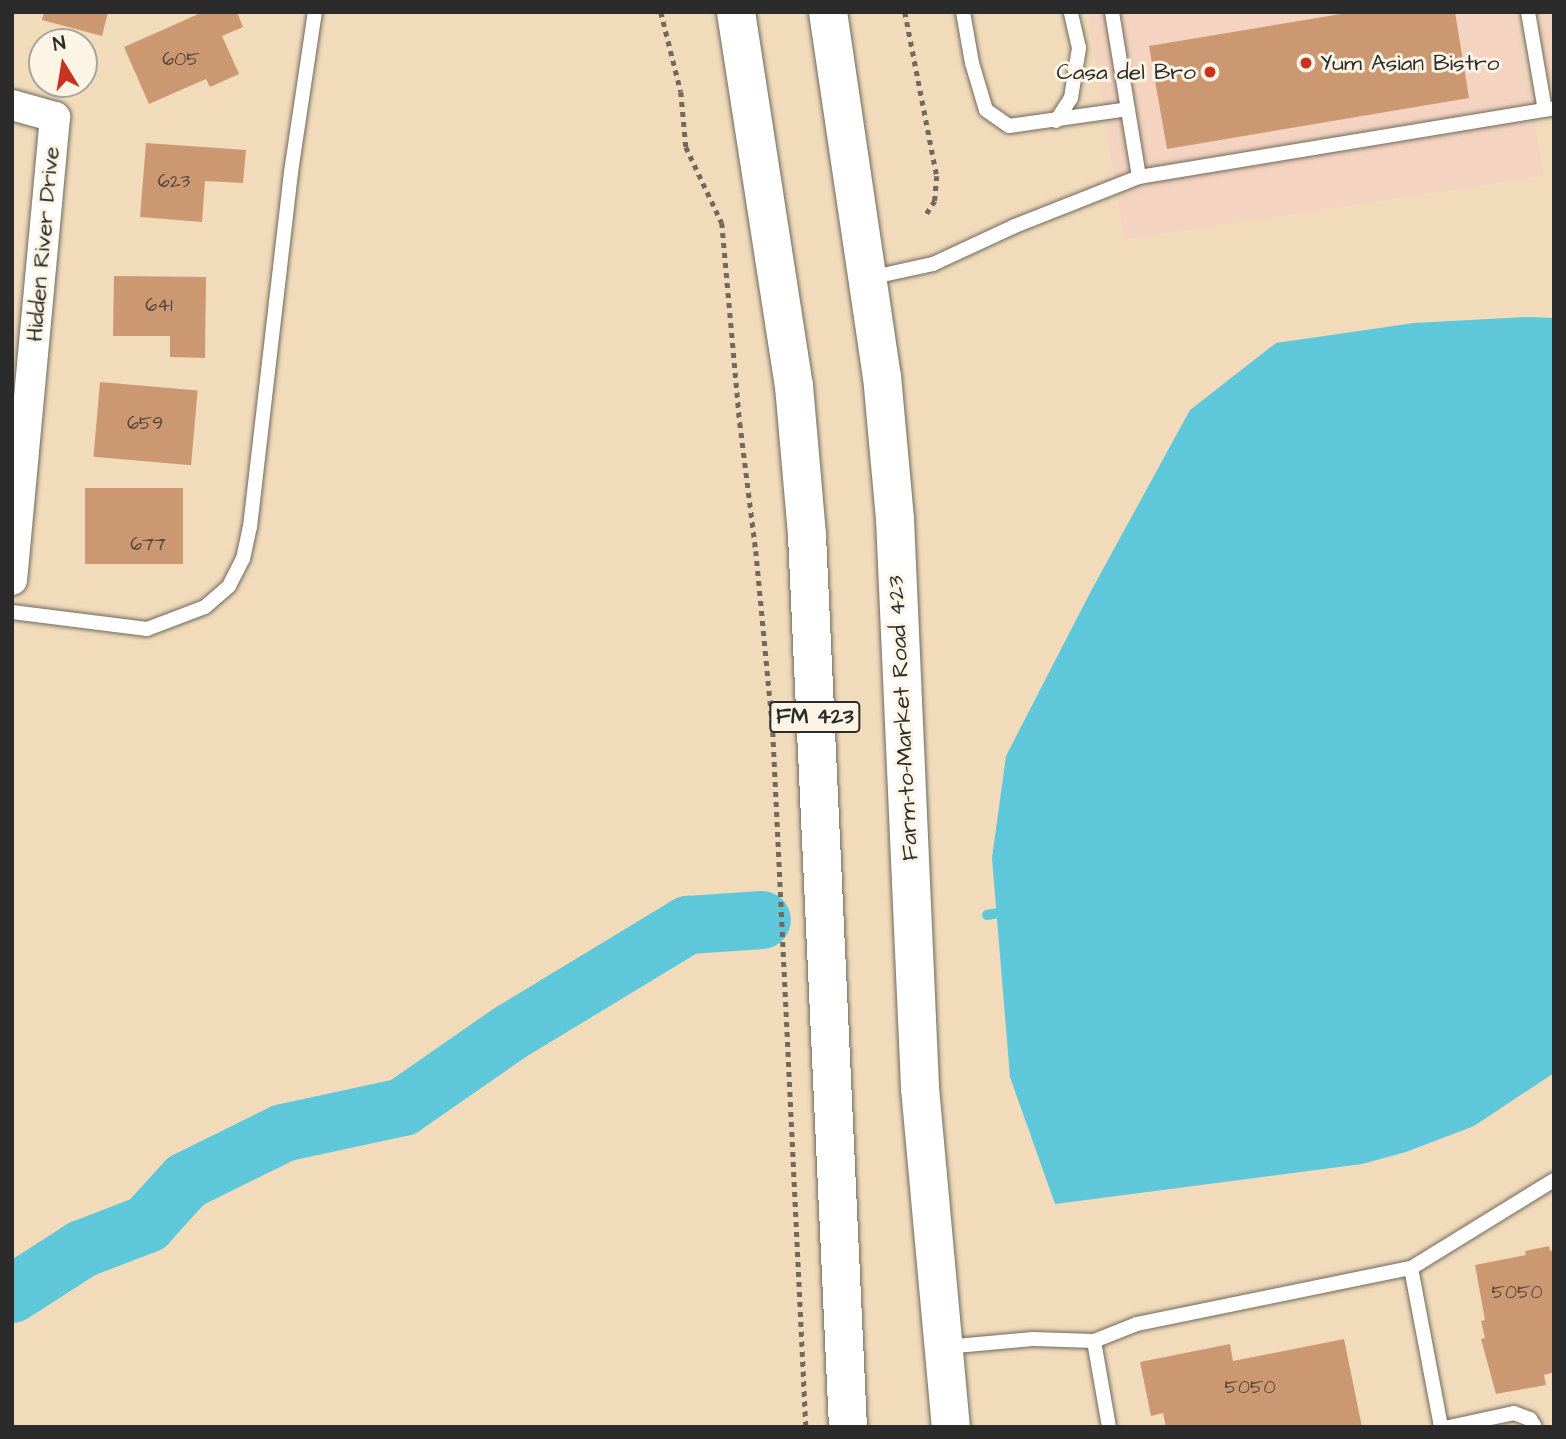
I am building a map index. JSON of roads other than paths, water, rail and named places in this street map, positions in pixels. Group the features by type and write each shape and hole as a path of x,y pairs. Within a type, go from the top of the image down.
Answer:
{"main road":[{"name":"FM 423","path":"736,12 794,386 807,535 848,1427"},
{"name":"Farm-to-Market Road 423","path":"828,12 882,376 895,519 920,1088 951,1427"}],"street":[{"name":"Hidden River Drive","path":"12,105 55,117 20,408 12,580"}],"lane":[{"path":"12,612 147,629 205,607 229,586 243,559 250,527 291,172 315,12"},
{"path":"963,12 972,63 986,110 1009,126 1128,108"},
{"path":"1056,121 1071,97 1079,48 1071,12"},
{"path":"1112,12 1139,177"},
{"path":"867,278 933,264 1015,226 1139,177 1550,109 1528,12"},
{"path":"945,1347 1033,1339 1094,1341 1137,1324 1410,1268 1554,1181"},
{"path":"1410,1268 1441,1427"},
{"path":"1094,1341 1109,1427"},
{"path":"1449,1427 1514,1413 1530,1419 1535,1427"}],"water":[{"path":"1554,318 1554,1073 1474,1126 1406,1152 1362,1164 1055,1204 1010,1077 992,858 1006,756 1091,591 1190,410 1276,343 1414,323"}],"waterway":[{"path":"987,915 1010,911"},
{"path":"12,1294 82,1249 147,1224 186,1181 283,1133 403,1107 511,1032 688,925 762,920"}],"place":[{"name":"Yum Asian Bistro","path":"1306,63"},
{"name":"Casa del Bro","path":"1210,72"}]}
